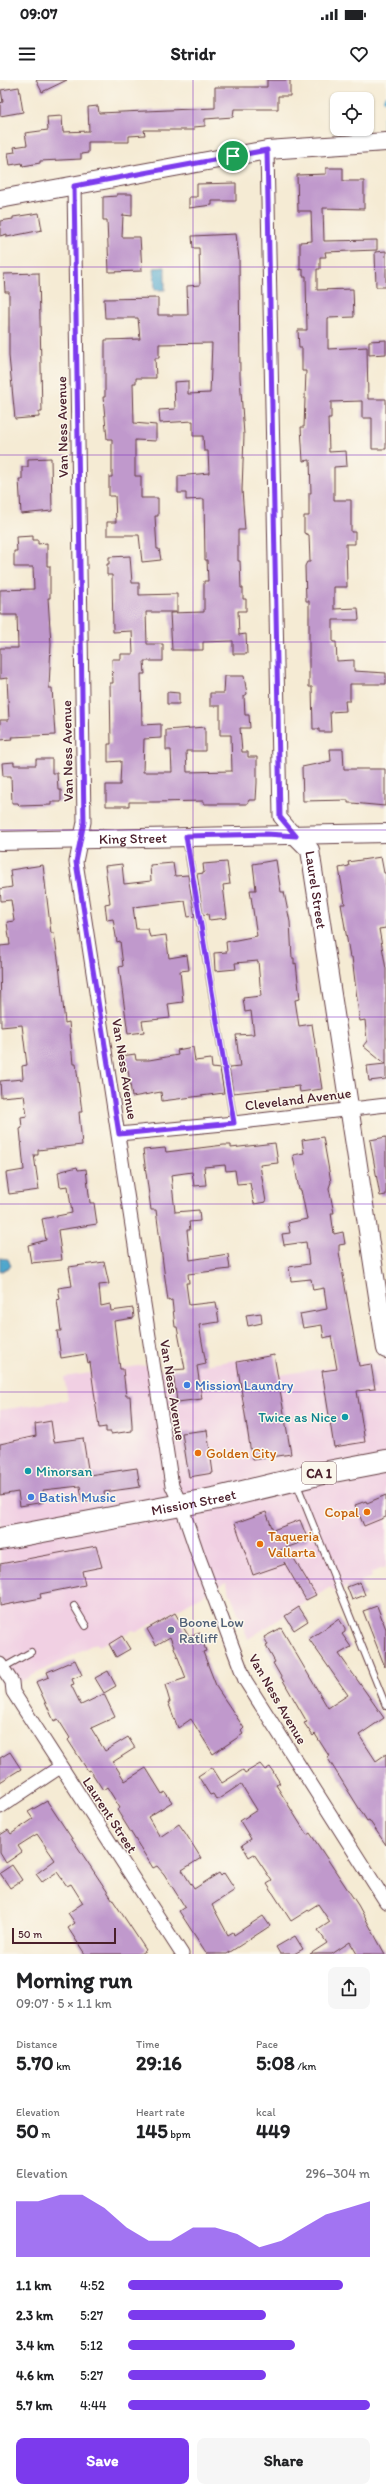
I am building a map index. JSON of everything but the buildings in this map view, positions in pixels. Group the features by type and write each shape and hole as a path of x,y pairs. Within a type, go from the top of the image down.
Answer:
{"highway":[{"name":"Mission Street","path":"0,1539 182,1505 253,1490 294,1479 386,1460"}],"street":[{"path":"0,198 74,186 267,150 386,142"},
{"name":"Laurel Street","path":"267,150 280,817 310,850 386,1349"},
{"name":"Van Ness Avenue","path":"74,186 84,822 76,862 172,1486 182,1505 198,1555 245,1680 386,1902"},
{"name":"King Street","path":"0,841 267,834 296,836 386,833"},
{"name":"Cleveland Avenue","path":"119,1134 234,1123 386,1105"},
{"name":"Laurent Street","path":"5,1667 12,1682 13,1692 182,1954"},
{"path":"0,1807 60,1767"}],"lane":[{"path":"186,836 234,1123"},
{"path":"294,1479 386,1706"},
{"path":"74,1606 86,1626"},
{"path":"5,1667 30,1652"}],"shaded area":[{"path":"275,1354 279,1375 386,1358 386,1567 371,1573 372,1577 335,1591 330,1587 248,1639 226,1582 137,1632 133,1630 99,1646 96,1643 4,1690 0,1683 0,1410 68,1400 64,1377 152,1364 154,1371 172,1370"}],"water":[{"path":"165,267 165,290 155,290 154,268"},
{"path":"0,1258 8,1259 11,1266 0,1272"}],"waterway":[{"path":"384,119 384,128"}],"place":[{"name":"Mission Laundry","path":"187,1385"},
{"name":"Twice as Nice","path":"345,1417"},
{"name":"Golden City","path":"198,1453"},
{"name":"Minorsan","path":"28,1471"},
{"name":"Batish Music","path":"31,1497"},
{"name":"Copal","path":"367,1512"},
{"name":"Taqueria Vallarta","path":"260,1544"},
{"name":"Boone Low Ratliff","path":"171,1630"}],"route":[{"path":"267,150 280,817 296,836 267,834 186,836 234,1123 119,1134 76,862 84,822 74,186 233,156 267,150"}]}
